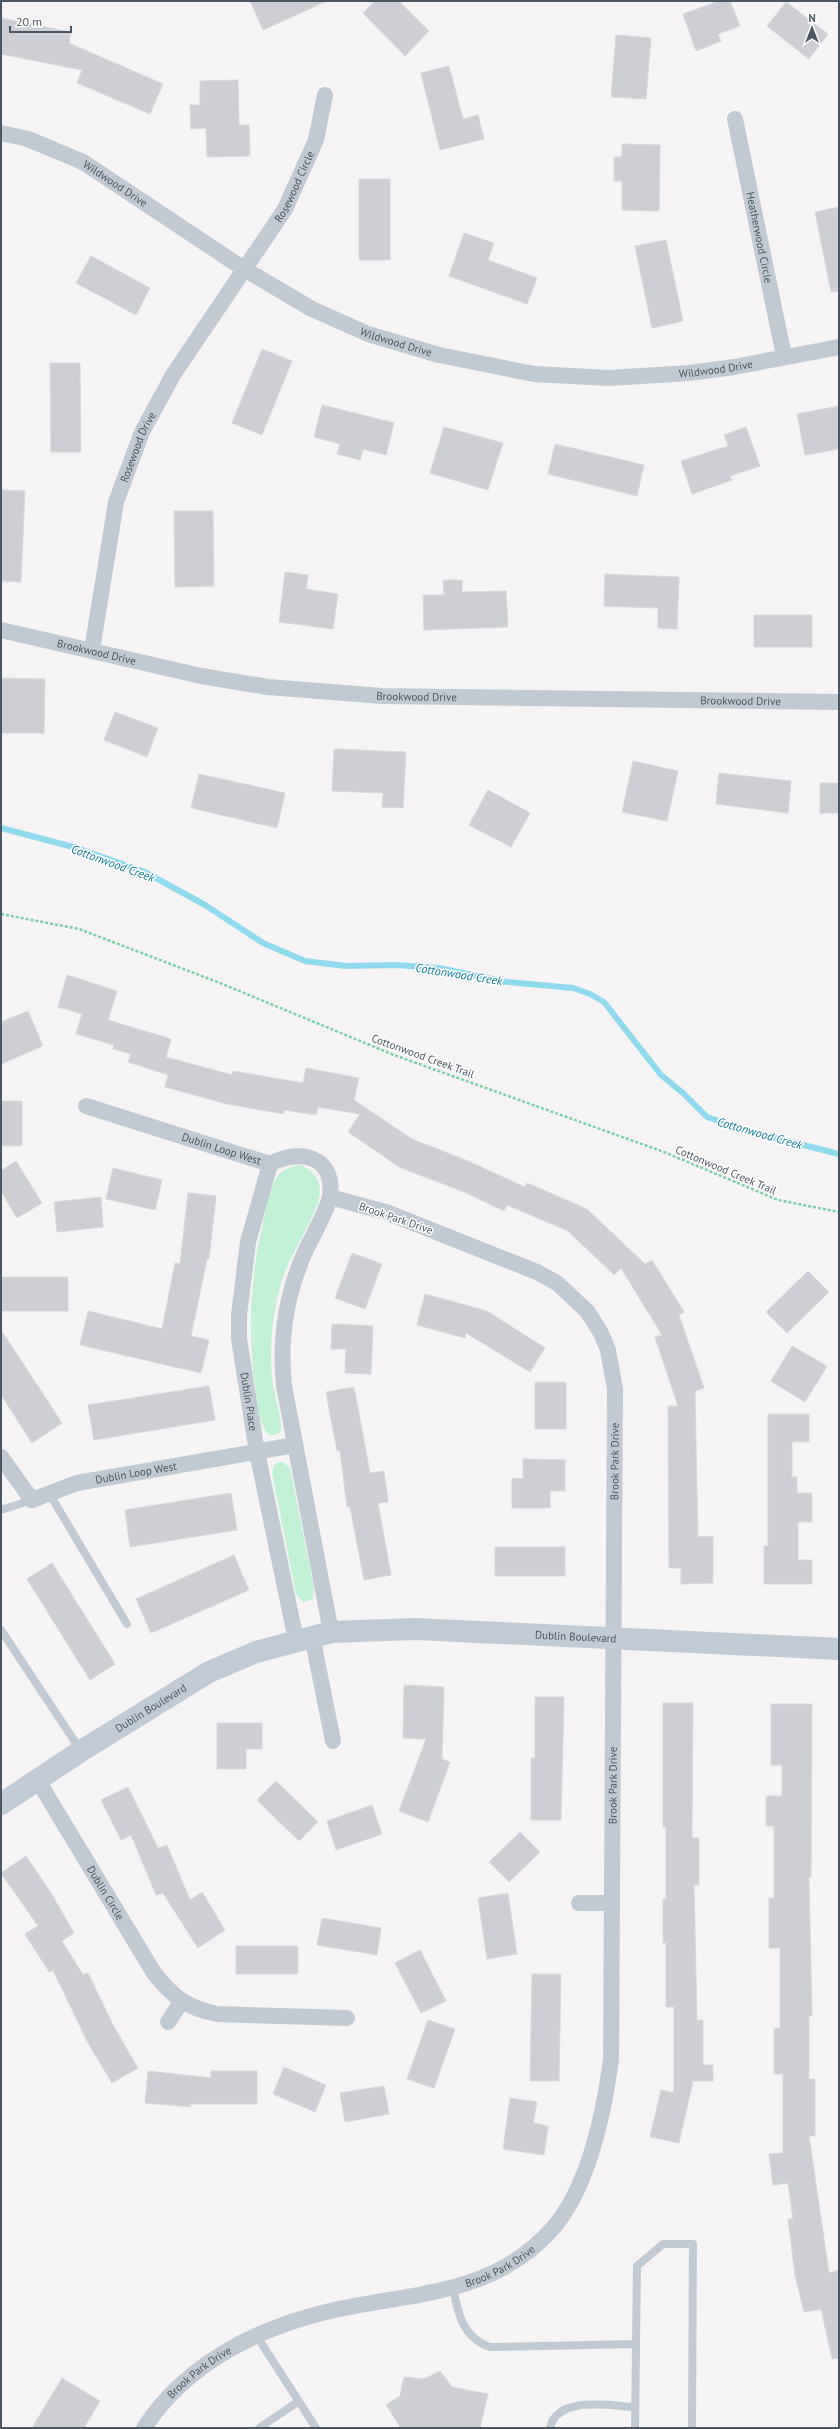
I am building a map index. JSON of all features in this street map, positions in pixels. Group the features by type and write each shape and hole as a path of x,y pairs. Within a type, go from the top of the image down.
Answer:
{"main road":[{"name":"Dublin Boulevard","path":"1,1804 81,1751 209,1672 256,1652 313,1636 416,1629 614,1637 839,1649"}],"street":[{"name":"Rosewood Circle","path":"244,269 285,209 316,140 324,95"},
{"name":"Heatherwood Circle","path":"735,119 784,356"},
{"name":"Wildwood Drive","path":"1,133 28,139 83,162 244,269 312,309 368,334 439,355 534,374 609,378 652,376 734,367 839,346"},
{"name":"Rosewood Drive","path":"92,650 116,502 127,472 154,408 244,269"},
{"name":"Brookwood Drive","path":"1,630 201,676 268,687 382,696 839,702"},
{"name":"Dublin Loop West","path":"86,1106 270,1164 289,1156 302,1155 310,1157 322,1166 327,1176 330,1198"},
{"name":"Dublin Place","path":"270,1164 248,1242 239,1314 242,1364 256,1452 313,1636"},
{"path":"330,1198 299,1266 285,1316 282,1367 295,1445 313,1636 333,1741"},
{"name":"Brook Park Drive","path":"144,2428 186,2381 214,2359 256,2335 276,2326 331,2311 453,2288 494,2274 532,2248 554,2226 572,2198 592,2154 605,2104 612,2059 615,1389 612,1368 601,1333 587,1312 573,1297 557,1283 537,1272 386,1212 330,1198"},
{"name":"Dublin Loop West","path":"32,1500 77,1483 295,1445"},
{"path":"1,1457 32,1500"},
{"name":"Dublin Circle","path":"37,1779 154,1973 167,1989 182,2001 197,2010 217,2014 348,2018"},
{"path":"579,1904 612,1903"},
{"path":"168,2022 182,2001"}],"lane":[{"path":"49,1493 127,1624"},
{"path":"1,1510 32,1500"},
{"path":"1,1630 81,1751"},
{"path":"635,2428 637,2266 663,2244 693,2244 692,2428"},
{"path":"453,2288 464,2327 472,2337 490,2347 636,2344"},
{"path":"256,2335 316,2428"},
{"path":"259,2428 299,2401"},
{"path":"550,2428 558,2413 571,2406 635,2407"}],"path":[{"name":"Cottonwood Creek Trail","path":"1,914 79,929 220,983 394,1055 664,1152 778,1200 839,1212"}],"green space":[{"path":"299,1165 307,1168 314,1174 320,1186 320,1191 319,1200 310,1222 282,1280 276,1303 271,1340 271,1365 281,1428 280,1433 270,1436 260,1419 252,1354 251,1309 255,1264 268,1202 273,1186 278,1176 282,1172 290,1167"},
{"path":"283,1462 290,1468 314,1588 313,1599 303,1602 296,1594 272,1472 275,1464"}],"building":[{"path":"250,1 327,1 263,30"},
{"path":"375,1 399,1 429,31 405,56 363,13"},
{"path":"719,1 730,1 740,26 718,34 721,41 696,51 683,14"},
{"path":"786,2 828,34 809,59 767,26"},
{"path":"1,18 71,32 69,43 163,84 150,114 77,83 82,70 1,54"},
{"path":"616,35 651,38 646,99 611,97"},
{"path":"449,66 463,119 478,115 484,139 440,150 421,73"},
{"path":"238,80 239,125 249,125 250,156 207,157 206,128 191,129 190,105 200,105 200,81"},
{"path":"622,144 660,145 659,211 622,210 622,181 614,181 614,157 622,157"},
{"path":"359,179 390,179 390,260 359,260"},
{"path":"839,207 839,291 831,292 815,212"},
{"path":"464,233 494,243 488,260 537,278 527,304 449,276"},
{"path":"666,240 683,321 652,328 635,246"},
{"path":"91,256 150,288 136,315 76,283"},
{"path":"262,349 292,361 262,435 232,423"},
{"path":"50,363 80,363 81,452 51,452"},
{"path":"322,405 394,423 386,455 363,449 360,460 337,454 340,444 314,437"},
{"path":"839,406 839,449 805,455 797,414"},
{"path":"444,427 503,443 488,490 430,473"},
{"path":"746,427 760,466 730,476 732,480 692,494 681,461 728,446 724,435"},
{"path":"555,444 644,465 637,496 548,474"},
{"path":"1,490 25,491 21,582 1,581"},
{"path":"174,511 213,511 214,586 175,587"},
{"path":"285,572 308,575 306,589 338,594 333,629 279,622"},
{"path":"605,574 679,577 677,629 658,628 658,608 604,606"},
{"path":"443,580 462,580 462,592 506,591 508,627 424,630 423,595 444,595"},
{"path":"754,615 812,615 812,647 754,647"},
{"path":"1,678 45,679 44,733 1,733"},
{"path":"115,712 158,728 147,757 104,740"},
{"path":"334,749 406,752 403,808 382,807 383,793 332,791"},
{"path":"633,761 678,771 667,821 622,812"},
{"path":"719,773 791,781 788,813 716,804"},
{"path":"199,774 285,793 277,828 191,808"},
{"path":"820,783 839,783 839,813 820,813"},
{"path":"488,790 530,813 511,847 469,825"},
{"path":"67,975 117,991 108,1020 171,1039 166,1057 232,1075 233,1071 303,1083 306,1068 359,1078 354,1100 412,1139 468,1161 525,1187 527,1183 587,1209 645,1264 652,1260 684,1312 679,1315 704,1388 695,1391 698,1537 713,1536 713,1583 681,1584 681,1568 669,1568 668,1406 678,1406 655,1337 662,1335 621,1268 614,1275 568,1231 507,1205 504,1211 462,1191 401,1168 348,1132 360,1114 318,1107 316,1115 284,1110 283,1114 227,1104 165,1087 168,1075 128,1062 131,1054 113,1049 114,1045 76,1034 82,1014 58,1007"},
{"path":"28,1011 43,1046 1,1064 1,1022"},
{"path":"1,1101 22,1101 22,1146 1,1146"},
{"path":"16,1161 42,1203 17,1218 1,1191 1,1171"},
{"path":"113,1168 162,1180 155,1210 106,1199"},
{"path":"188,1193 216,1196 209,1259 207,1259 191,1336 209,1340 201,1373 80,1345 88,1311 162,1329 175,1263 180,1264"},
{"path":"101,1197 103,1227 57,1232 54,1202"},
{"path":"352,1253 382,1264 365,1309 335,1298"},
{"path":"808,1271 829,1292 787,1333 766,1312"},
{"path":"1,1277 68,1277 68,1311 1,1311"},
{"path":"425,1294 487,1311 545,1348 530,1372 466,1333 465,1338 417,1325"},
{"path":"332,1324 373,1326 371,1374 345,1373 346,1349 331,1349"},
{"path":"1,1330 62,1423 32,1443 1,1395"},
{"path":"792,1346 827,1366 805,1402 771,1381"},
{"path":"535,1382 566,1382 566,1429 535,1429"},
{"path":"209,1386 215,1420 94,1440 88,1405"},
{"path":"354,1387 370,1473 384,1471 388,1502 378,1503 391,1575 364,1580 350,1507 347,1507 340,1451 337,1451 326,1392"},
{"path":"768,1414 809,1414 809,1442 792,1442 792,1477 797,1477 797,1493 812,1493 812,1522 798,1522 798,1560 812,1560 812,1584 764,1584 764,1546 768,1546"},
{"path":"523,1459 565,1460 565,1491 550,1491 550,1508 512,1508 512,1478 523,1479"},
{"path":"231,1493 237,1530 130,1547 125,1510"},
{"path":"495,1547 565,1547 565,1576 495,1576"},
{"path":"234,1555 249,1590 151,1633 136,1599"},
{"path":"52,1563 115,1664 90,1680 27,1579"},
{"path":"404,1685 444,1687 442,1759 450,1762 428,1822 399,1811 426,1739 403,1738"},
{"path":"535,1697 564,1697 561,1820 531,1820 531,1758 535,1758"},
{"path":"663,1703 693,1703 692,1838 699,1838 699,1885 694,1885 697,2020 703,2020 703,2065 713,2065 713,2081 693,2081 679,2143 650,2137 661,2090 674,2093 674,2007 666,2007 666,1943 663,1943 663,1899 666,1899 666,1827 663,1827"},
{"path":"771,1704 812,1704 811,1877 809,1877 812,2016 809,2016 809,2079 815,2079 815,2136 809,2136 829,2273 839,2270 839,2358 832,2359 821,2309 804,2312 795,2275 788,2219 793,2219 788,2183 773,2185 769,2154 783,2153 783,2074 774,2074 774,2028 780,2028 780,1948 769,1948 769,1898 774,1898 774,1826 766,1826 766,1796 782,1796 782,1765 771,1765"},
{"path":"217,1723 262,1723 262,1749 246,1749 246,1769 217,1769"},
{"path":"276,1781 318,1822 299,1841 257,1800"},
{"path":"128,1787 158,1848 167,1845 190,1900 202,1892 225,1930 198,1948 163,1893 156,1895 131,1835 121,1840 101,1800"},
{"path":"372,1805 382,1834 336,1850 327,1821"},
{"path":"520,1832 540,1852 509,1882 489,1862"},
{"path":"26,1856 51,1893 74,1933 62,1941 83,1975 88,1973 113,2025 138,2068 112,2083 87,2041 53,1970 49,1972 25,1934 38,1926 1,1873"},
{"path":"508,1893 517,1954 487,1959 478,1898"},
{"path":"322,1918 381,1928 377,1955 317,1945"},
{"path":"236,1946 298,1946 298,1974 236,1974"},
{"path":"420,1950 446,2001 421,2013 395,1963"},
{"path":"532,1974 561,1974 559,2081 530,2081"},
{"path":"428,2020 455,2029 434,2088 407,2079"},
{"path":"284,2067 326,2085 315,2112 273,2094"},
{"path":"148,2071 211,2078 211,2071 257,2071 257,2104 191,2104 191,2107 145,2103"},
{"path":"384,2086 389,2114 345,2122 340,2093"},
{"path":"510,2098 537,2102 533,2123 548,2126 544,2155 503,2149"},
{"path":"440,2371 452,2387 488,2394 480,2428 401,2428 386,2405 400,2396 404,2377 424,2379"},
{"path":"62,2378 100,2401 84,2428 32,2428"}],"waterway":[{"name":"Cottonwood Creek","path":"1,828 77,848 145,872 205,905 263,943 305,961 346,966 396,965 439,968 507,982 573,988 590,994 604,1002 661,1075 683,1093 707,1117 748,1131 839,1154"}]}
